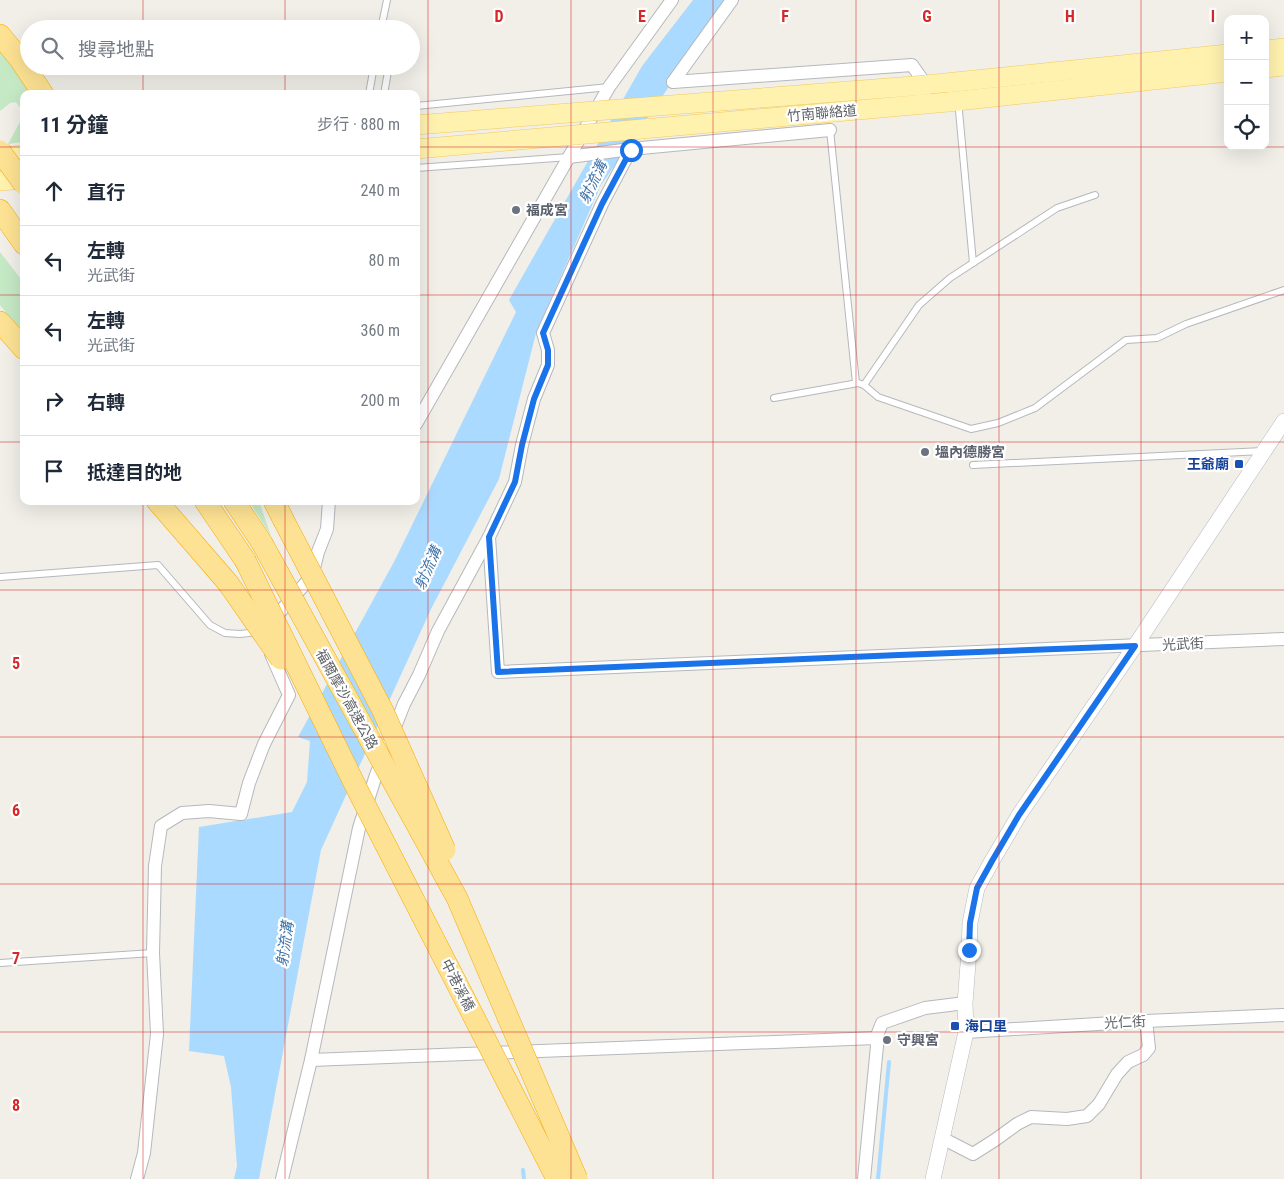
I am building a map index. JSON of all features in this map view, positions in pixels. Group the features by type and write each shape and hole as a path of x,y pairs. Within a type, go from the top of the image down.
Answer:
{"highway":[{"path":"0,35 20,57"},
{"path":"33,75 41,90"},
{"path":"38,75 52,90"},
{"path":"0,150 20,178"},
{"path":"0,210 20,238"},
{"path":"0,322 20,345"},
{"path":"160,505 228,583 272,646 296,682 358,791"},
{"name":"福爾摩沙高速公路","path":"208,505 245,560 358,791"},
{"name":"福爾摩沙高速公路","path":"237,505 262,543 457,898"},
{"path":"279,510 383,711 448,856 457,898 577,1179"},
{"name":"中港溪橋","path":"358,791 557,1179"}],"main road":[{"path":"1269,50 1284,48"},
{"name":"竹南聯絡道","path":"420,125 926,85 1224,54"},
{"path":"1269,68 1284,66"},
{"name":"竹南聯絡道","path":"420,149 954,102 1224,72"},
{"path":"1024,74 1026,94"},
{"path":"0,157 20,155"},
{"path":"0,181 20,179"}],"street":[{"path":"420,417 609,87 672,0"},
{"path":"732,0 673,82 912,65 926,85"},
{"path":"569,157 830,130"},
{"path":"282,1179 311,1060 359,828 376,775 404,704 438,631 489,537 515,482 534,399 548,365 548,350 543,333 602,204 631,150"},
{"path":"933,1179 966,1032 965,1003 970,923 977,888 1019,815 1135,646 1284,421"},
{"path":"137,1179 144,1153 157,1034 153,953 155,866 161,826 182,812 209,811 241,814 249,783 264,744 289,695 262,632 312,576 318,552 327,530 329,505"},
{"name":"光武街","path":"489,537 498,672 1284,639"},
{"path":"864,1179 877,1046 876,1038 882,1023 924,1008 965,1003"},
{"name":"光仁街","path":"966,1032 1284,1015"},
{"path":"942,1138 972,1154 1017,1124 1031,1117 1067,1119 1087,1116 1098,1104 1117,1074 1128,1062 1143,1054 1149,1048 1146,1021"},
{"path":"311,1060 876,1038"}],"lane":[{"path":"383,20 387,0"},
{"path":"370,90 372,75"},
{"path":"385,90 387,75"},
{"path":"420,106 609,87"},
{"path":"954,102 959,111 973,263"},
{"path":"830,130 856,383"},
{"path":"420,168 569,157"},
{"path":"864,385 919,305 950,278 1057,208 1095,195"},
{"path":"774,398 856,383 864,385 878,397 971,429 998,423 1035,408 1126,340 1157,338 1186,324 1284,290"},
{"path":"973,465 1264,451"},
{"path":"0,577 158,565 210,624 225,633 262,632"},
{"path":"0,963 153,953"}],"green space":[{"path":"0,50 29,90 20,90 20,108 16,102 10,103 0,111"},
{"path":"20,122 20,142 8,144"},
{"path":"0,252 20,278 20,329 0,305"},
{"path":"252,505 260,505 271,536"}],"water":[{"name":"射流溝","path":"693,0 729,0 601,185 536,333 499,479 431,609 321,850 259,1179 234,1179 237,1166 231,1087 224,1056 189,1051 199,827 292,812 307,782 310,741 298,737 395,560 516,312 509,300 642,66"}],"waterway":[{"path":"878,1179 889,1062"},
{"path":"523,1170 524,1179"}],"place":[{"name":"福成宮","path":"516,210"},
{"name":"塭內德勝宮","path":"925,452"},
{"name":"王爺廟","path":"1239,464"},
{"name":"海口里","path":"955,1026"},
{"name":"守興宮","path":"887,1040"}],"route":[{"path":"631,150 602,204 543,333 548,350 548,365 534,399 515,482 489,537 498,672 1135,646 1019,815 977,888 970,923 969,950"}]}
